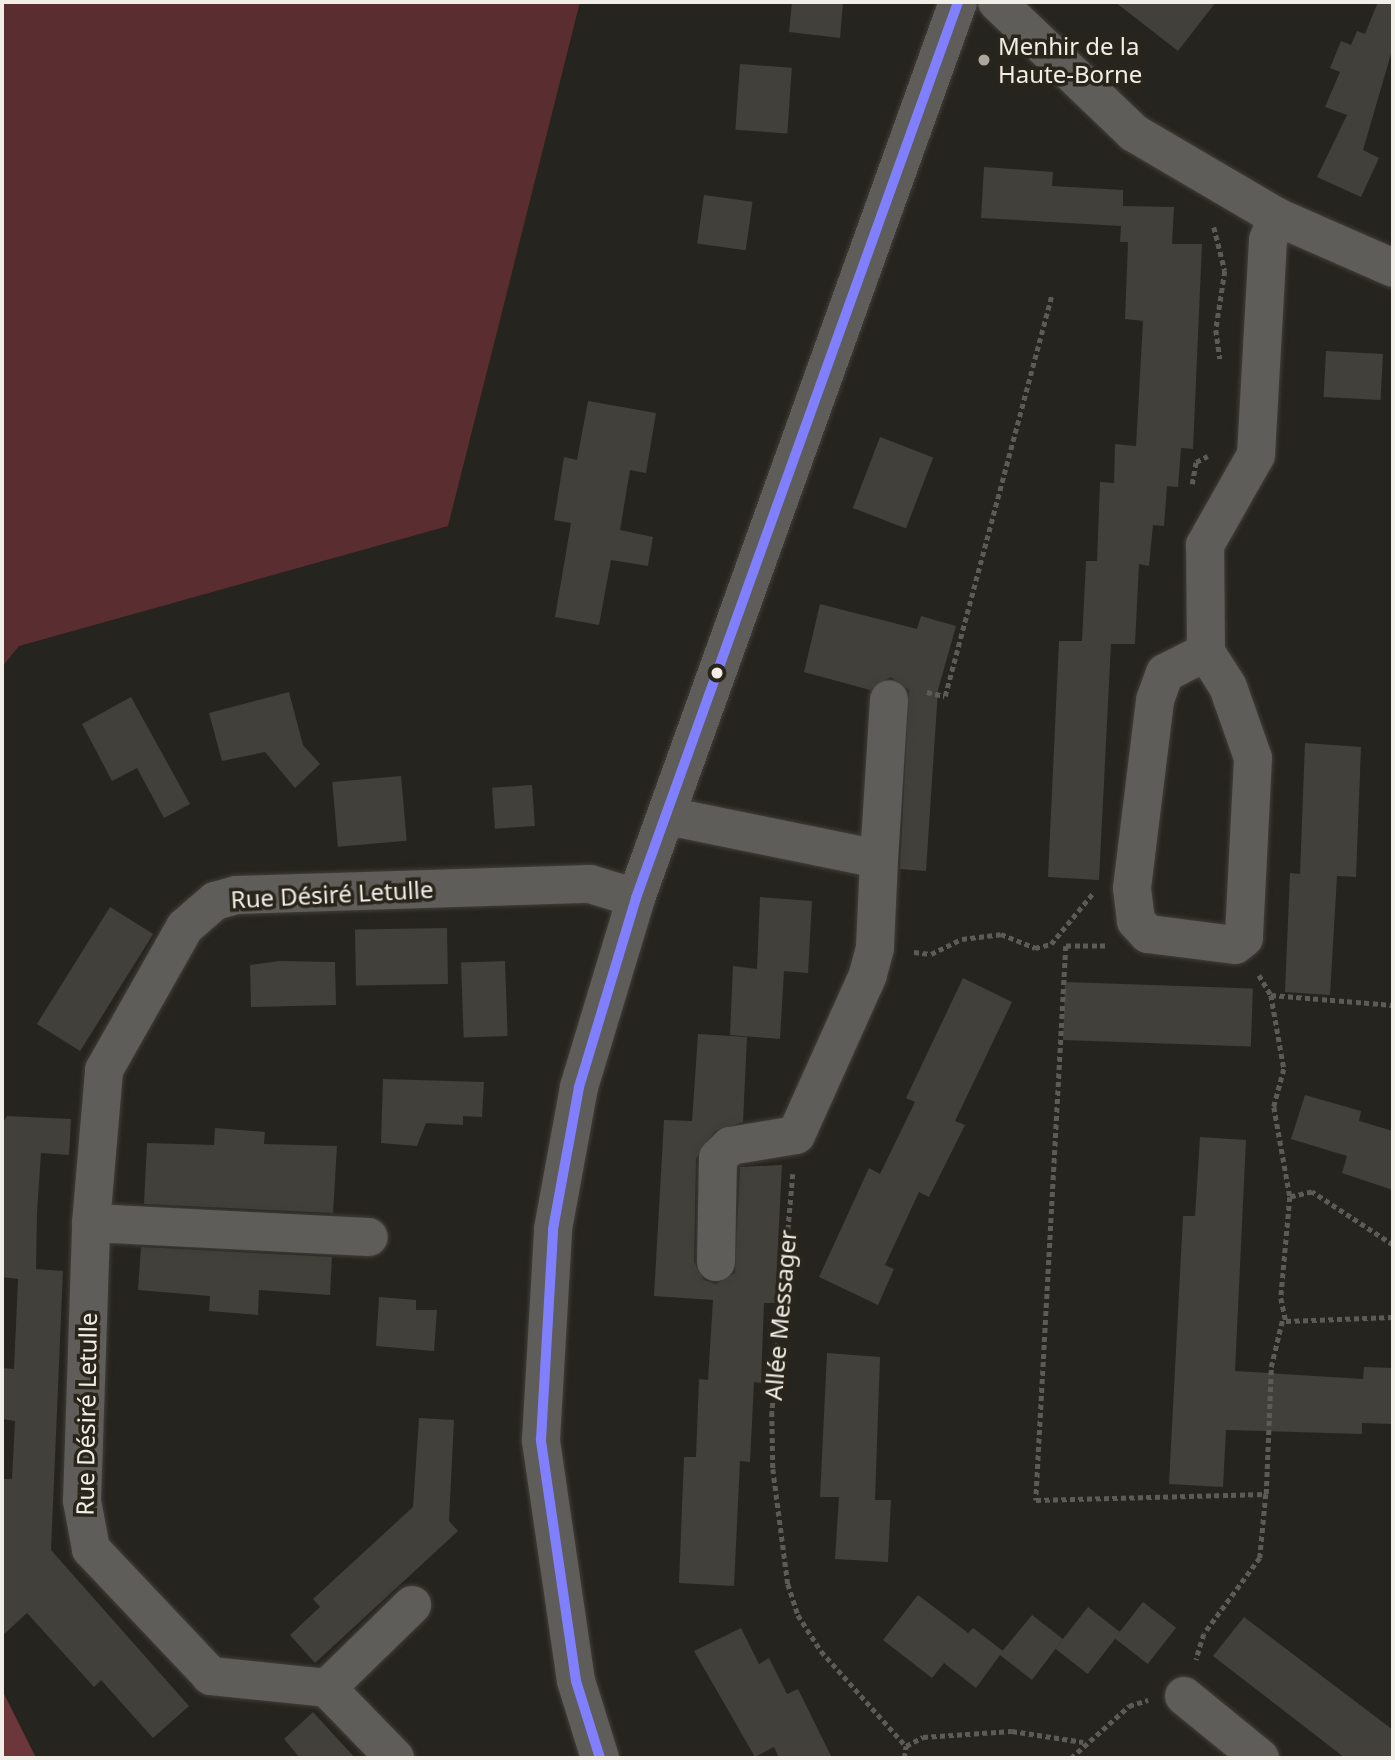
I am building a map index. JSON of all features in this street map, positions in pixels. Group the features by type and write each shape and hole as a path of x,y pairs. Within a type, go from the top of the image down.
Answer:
{"street":[{"path":"600,1758 576,1681 553,1546 541,1440 543,1346 553,1228 579,1087 636,898 958,2"},
{"path":"997,2 1113,117 1277,217 1393,266"},
{"path":"1206,652 1165,673 1155,699 1132,888 1136,921 1157,939 1240,943 1253,758 1228,687 1206,652 1205,545 1256,455 1267,254 1277,217"},
{"path":"716,1262 718,1158 730,1146 796,1135 875,948 888,699"},
{"path":"667,816 879,859"},
{"name":"Rue Désiré Letulle","path":"327,1688 211,1676 91,1549 82,1501 91,1223 104,1070 185,927 215,901 236,895 590,884 636,898"},
{"path":"91,1223 369,1237"},
{"path":"395,1758 327,1688 412,1605"},
{"path":"1184,1696 1260,1758"}],"path":[{"path":"888,699 901,688 945,695 1052,295"},
{"path":"1051,944 1088,894 1132,888"},
{"path":"875,948 930,954 962,939 1001,934 1035,948 1051,944 1107,947 1106,939"},
{"path":"1071,1758 1084,1743 1129,1706 1158,1696 1184,1696 1204,1634 1260,1558 1266,1494 1271,1367 1283,1317 1290,1197 1274,1107 1284,1069 1271,995 1240,943"},
{"path":"1066,946 1036,1500 1266,1494"},
{"path":"1271,995 1393,1005"},
{"name":"Allée Messager","path":"796,1135 772,1412 782,1555 798,1615 821,1651 906,1746"},
{"path":"1290,1197 1312,1192 1393,1245"},
{"path":"1283,1317 1292,1325 1393,1317"},
{"path":"904,1758 906,1746 923,1737 1012,1731 1084,1743"}],"shaded area":[{"path":"2,2 580,2 448,526 19,646 2,667"},
{"path":"2,1690 36,1758 2,1758"}],"building":[{"path":"792,2 843,2 840,38 789,32"},
{"path":"1115,2 1216,2 1178,51"},
{"path":"1378,2 1393,2 1393,47 1363,150 1379,158 1361,197 1317,177 1347,115 1325,107 1340,72 1330,68 1341,41 1351,45 1357,31 1365,34"},
{"path":"740,64 792,68 787,133 735,130"},
{"path":"984,167 1053,172 1052,186 1123,190 1123,206 1174,207 1172,244 1202,244 1193,449 1181,448 1178,487 1167,486 1164,526 1153,525 1149,566 1139,564 1135,644 1111,644 1099,880 1048,877 1059,641 1082,641 1086,561 1097,561 1100,482 1114,483 1115,444 1136,446 1143,321 1125,319 1128,242 1120,242 1121,226 981,218"},
{"path":"704,195 753,202 746,250 697,244"},
{"path":"1326,351 1383,354 1381,400 1324,397"},
{"path":"588,401 656,413 646,473 630,470 620,530 653,537 648,566 611,560 599,625 555,617 571,523 554,520 564,457 577,460"},
{"path":"880,437 933,457 906,528 853,508"},
{"path":"820,604 917,629 921,616 956,626 938,690 926,871 900,869 909,690 891,677 870,690 804,672"},
{"path":"289,692 303,745 320,764 295,788 265,752 222,761 209,713"},
{"path":"131,697 190,804 164,818 137,768 112,781 82,724"},
{"path":"1305,743 1361,747 1356,877 1337,876 1330,995 1285,992 1290,873 1300,874"},
{"path":"401,776 407,841 338,847 332,782"},
{"path":"532,785 535,826 495,829 492,788"},
{"path":"760,897 812,901 808,973 784,971 780,1039 730,1035 733,966 757,969"},
{"path":"110,907 153,934 80,1051 37,1024"},
{"path":"447,928 448,984 356,986 355,930"},
{"path":"280,961 335,962 336,1005 251,1007 250,965"},
{"path":"505,961 508,1036 464,1037 461,963"},
{"path":"963,978 1012,1002 955,1121 965,1125 929,1197 919,1192 885,1265 894,1269 878,1305 819,1277 869,1168 880,1174 915,1102 906,1098"},
{"path":"1065,982 1253,989 1251,1047 1063,1040"},
{"path":"698,1034 747,1037 743,1122 715,1131 696,1158 694,1262 704,1280 716,1284 735,1273 740,1167 782,1165 775,1303 764,1303 761,1383 754,1382 750,1462 740,1461 734,1586 679,1583 684,1457 696,1457 699,1379 708,1380 713,1300 654,1296 664,1120 692,1121"},
{"path":"383,1079 484,1082 482,1117 463,1116 463,1125 426,1123 417,1146 381,1143"},
{"path":"1305,1095 1361,1111 1359,1121 1393,1131 1393,1190 1342,1173 1347,1156 1291,1139"},
{"path":"7,1116 71,1119 69,1155 41,1153 37,1212 36,1269 63,1271 51,1550 189,1706 153,1738 101,1680 94,1687 27,1613 2,1636 2,1479 12,1479 15,1421 2,1419 2,1368 14,1369 18,1279 2,1277 2,1124"},
{"path":"215,1128 265,1132 264,1144 337,1146 333,1213 144,1204 147,1143 214,1145"},
{"path":"1200,1137 1246,1140 1235,1371 1363,1379 1364,1367 1393,1368 1393,1424 1362,1423 1362,1434 1226,1430 1223,1487 1169,1484 1183,1216 1195,1216"},
{"path":"141,1247 332,1257 330,1295 259,1290 258,1315 209,1311 210,1296 138,1290"},
{"path":"379,1297 416,1300 416,1310 437,1310 434,1351 376,1346"},
{"path":"827,1353 880,1357 875,1500 891,1500 888,1562 835,1559 839,1497 820,1497"},
{"path":"419,1418 454,1420 449,1521 458,1531 315,1663 290,1635 320,1607 313,1599 413,1507"},
{"path":"918,1595 968,1633 973,1628 1003,1651 1032,1615 1063,1639 1032,1680 1000,1655 976,1688 944,1663 932,1678 883,1640"},
{"path":"1143,1602 1176,1628 1148,1664 1115,1638"},
{"path":"1088,1607 1120,1632 1088,1674 1055,1649"},
{"path":"1244,1617 1393,1730 1393,1758 1345,1758 1213,1656"},
{"path":"741,1628 759,1664 769,1658 787,1694 798,1689 832,1758 779,1758 774,1747 755,1757 694,1651"},
{"path":"313,1712 355,1758 300,1758 284,1739"}],"transit line":[{"path":"600,1758 576,1681 541,1440 553,1229 579,1087 636,898 958,2"}],"place":[{"name":"Menhir de la Haute-Borne","path":"984,60"}]}
